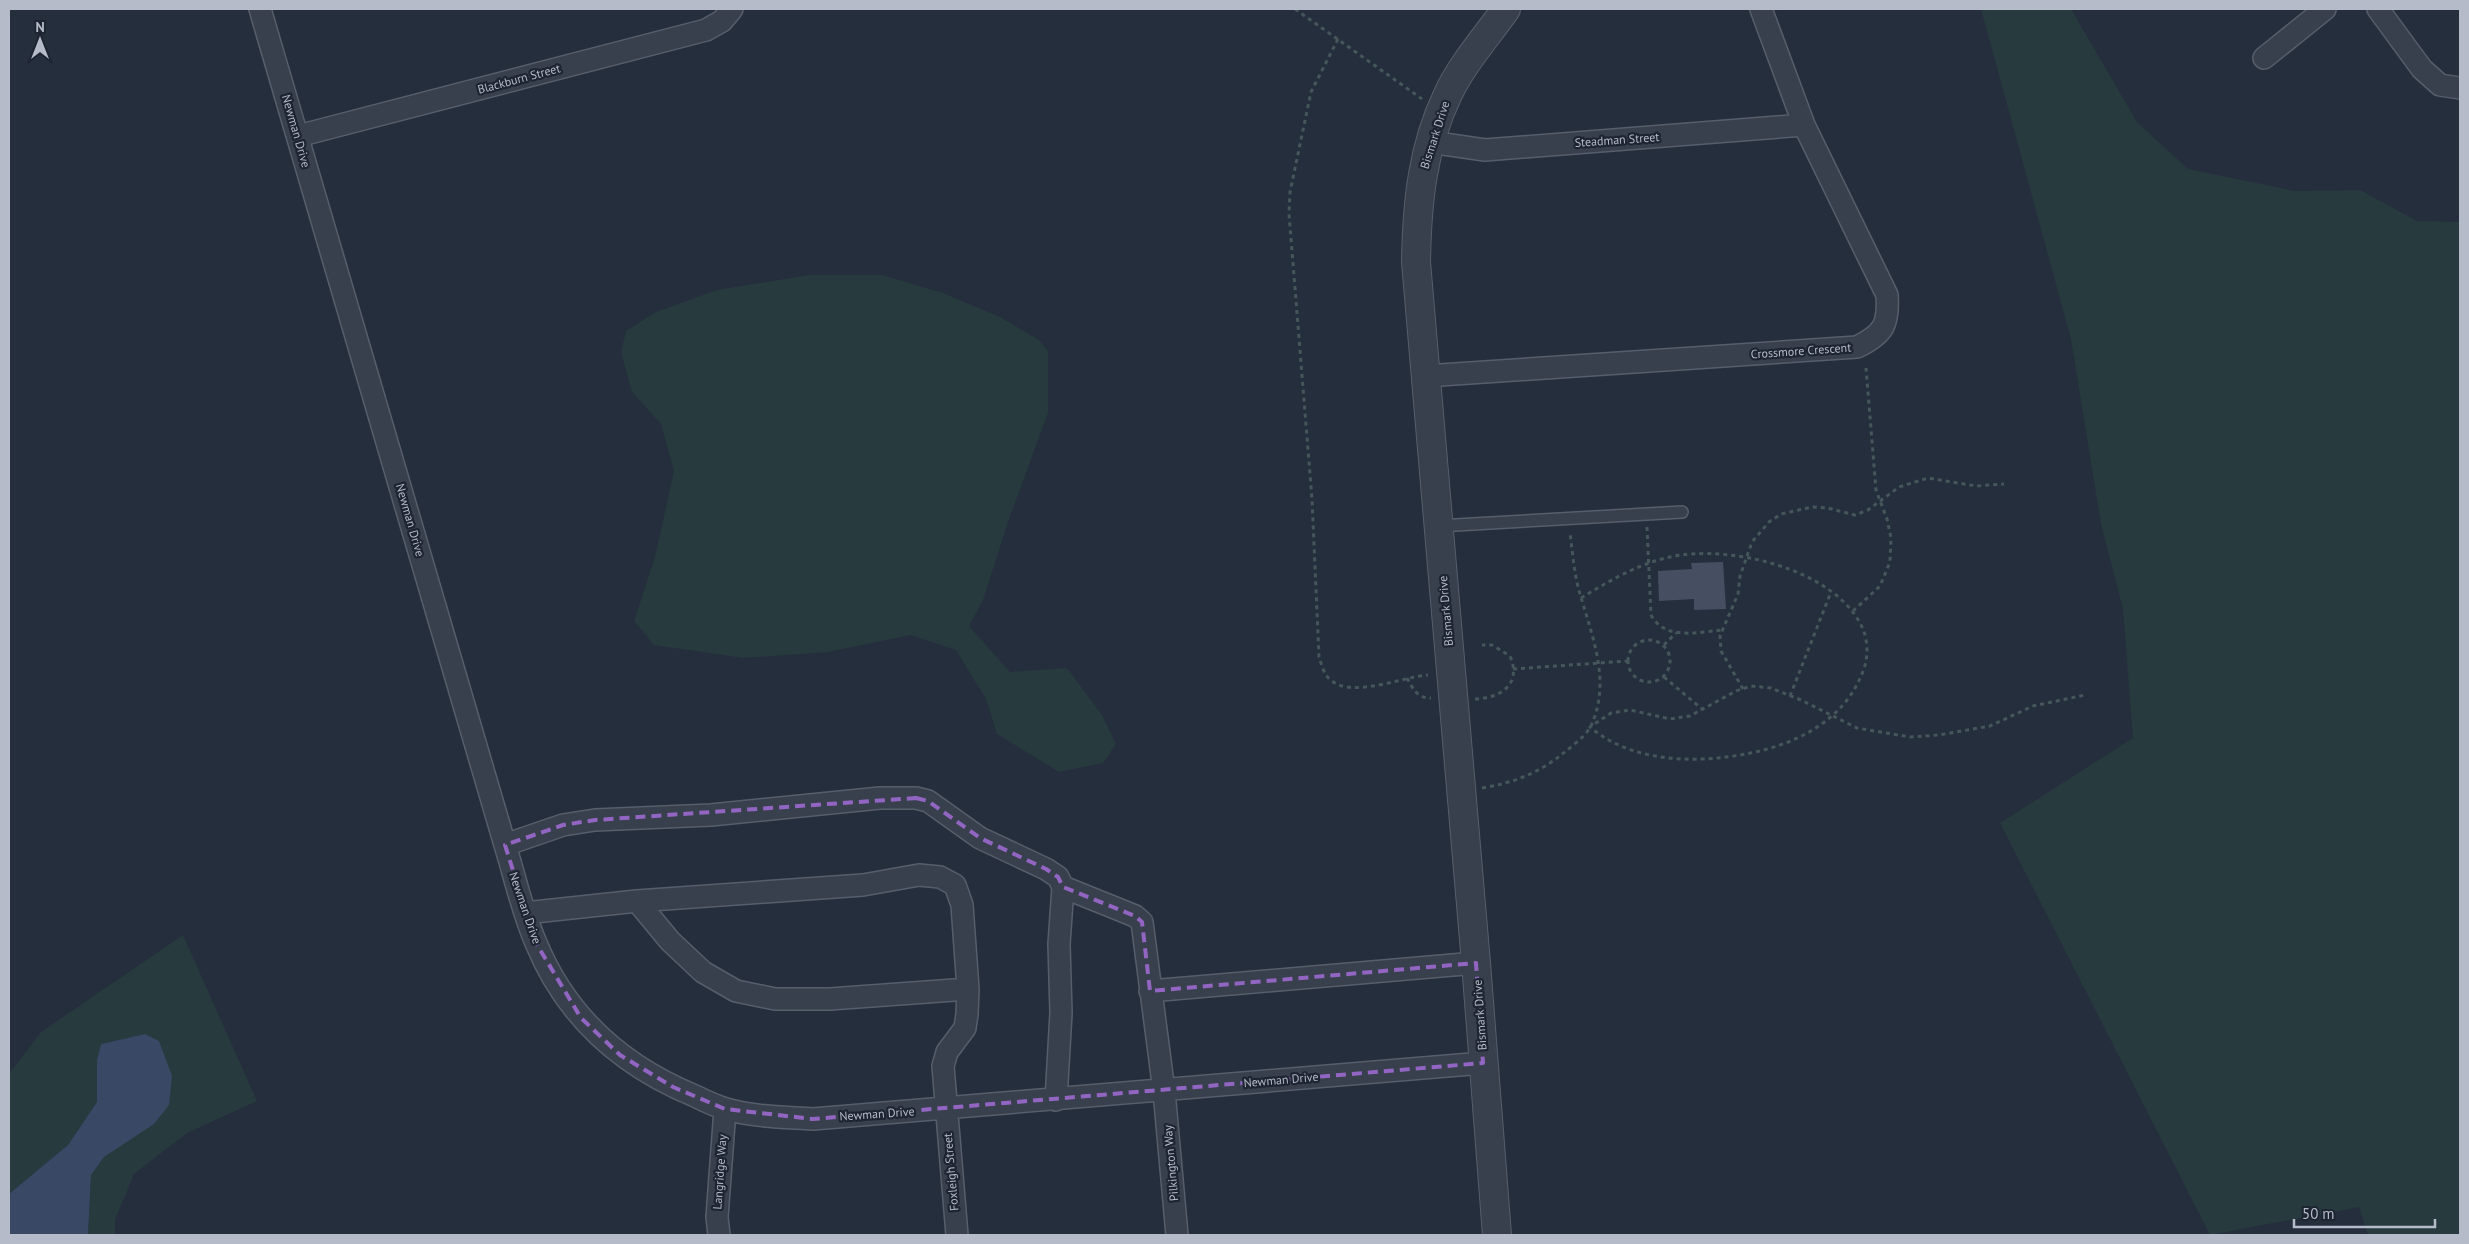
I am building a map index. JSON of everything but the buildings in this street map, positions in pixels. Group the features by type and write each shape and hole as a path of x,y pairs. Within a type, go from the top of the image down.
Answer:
{"street":[{"name":"Newman Drive","path":"260,9 525,913 536,943 557,983 581,1018 620,1054 646,1073 673,1087 725,1109 756,1115 813,1119 945,1110 1483,1063"},
{"name":"Blackburn Street","path":"298,136 706,30 722,20 732,9"},
{"name":"Crossmore Crescent","path":"1425,376 1857,347 1872,340 1883,329 1888,314 1887,295 1804,125 1761,9"},
{"path":"2264,58 2325,9"},
{"path":"2378,9 2422,69 2440,85 2460,88"},
{"name":"Bismark Drive","path":"1497,1235 1462,791 1425,376 1416,253 1417,207 1430,142 1448,94 1502,10"},
{"name":"Steadman Street","path":"1430,142 1485,150 1804,125"},
{"path":"505,845 563,825 595,820 711,815 880,798 916,798 928,801 980,838 1046,869 1058,877 1063,887 1059,944 1061,1013 1056,1100"},
{"name":"Foxleigh Street","path":"525,913 636,901 863,885 919,875 940,877 955,885 962,905 968,989 965,1028 947,1052 942,1066 957,1235"},
{"name":"Pilkington Way","path":"1063,887 1135,916 1142,922 1164,1091 1177,1235"},
{"path":"636,901 670,941 703,972 736,991 775,999 830,999 968,989"},
{"path":"1150,991 1476,963"},
{"name":"Langridge Way","path":"719,1235 717,1216 725,1109"}],"lane":[{"path":"1438,526 1682,512"}],"path":[{"path":"1295,9 1441,112"},
{"path":"1338,39 1311,92 1290,192 1289,214 1312,499 1319,657 1323,670 1331,681 1346,688 1361,688 1407,678 1451,674"},
{"path":"1853,611 1880,586 1890,562 1891,538 1876,490 1871,457 1866,368"},
{"path":"1743,689 1721,651 1720,636 1738,594 1745,558 1758,533 1769,522 1782,514 1812,507 1828,508 1855,515 1868,510 1900,487 1928,478 1976,486 2004,484"},
{"path":"1648,514 1648,565 1651,615 1656,624 1664,630 1676,633 1722,630"},
{"path":"1569,519 1574,573 1593,632 1599,663 1600,685 1590,727"},
{"path":"1581,598 1623,573 1670,557 1726,553 1779,566 1811,579 1831,592 1853,611 1864,630 1867,648 1866,665 1857,686 1834,716 1809,732 1777,748 1743,756 1705,760 1669,758 1638,752 1605,740 1590,727"},
{"path":"1790,696 1831,592"},
{"path":"1664,645 1676,633"},
{"path":"1644,640 1651,640 1664,645 1670,657 1668,671 1664,676 1658,680 1644,682 1633,674 1628,662 1632,648 1644,640"},
{"path":"1472,699 1501,695 1509,685 1513,669 1510,656 1501,649 1492,645 1482,645"},
{"path":"1513,669 1628,662"},
{"path":"1664,676 1702,709"},
{"path":"1407,678 1415,692 1424,698 1435,698"},
{"path":"1462,791 1494,786 1523,778 1546,767 1570,748 1590,727 1611,713 1630,710 1670,718 1690,716 1751,686 1770,688 1857,728 1881,734 1910,737 1939,735 1990,726 2033,706 2085,695"}],"highlighted area":[{"path":"916,798 928,801 980,838 1046,869 1058,877 1063,887 1135,916 1142,922 1150,991 1476,963 1483,1063 813,1119 725,1109 673,1087 620,1055 581,1018 536,943 505,845 563,825 595,820"}],"green space":[{"path":"1981,9 2071,9 2137,122 2188,169 2295,191 2360,190 2417,221 2460,222 2460,1235 2368,1235 2359,1207 2210,1235 2000,823 2133,738 2123,609 2101,524 2071,339"},
{"path":"809,275 882,275 943,293 1000,317 1039,340 1048,351 1048,413 1009,519 983,600 969,626 1010,672 1067,668 1102,715 1116,744 1103,763 1059,772 997,734 986,699 956,650 911,635 828,652 744,658 654,645 634,621 655,557 674,471 661,424 632,392 621,352 626,331 656,312 717,290"},
{"path":"183,935 257,1101 187,1133 134,1174 115,1220 115,1235 88,1235 91,1175 104,1157 127,1140 145,1034 101,1044 97,1060 97,1102 68,1145 9,1194 9,1074 41,1032"}],"water":[{"path":"145,1034 159,1041 172,1076 169,1105 154,1124 104,1157 91,1175 88,1235 9,1235 9,1194 68,1145 97,1102 97,1060 101,1044"}]}
